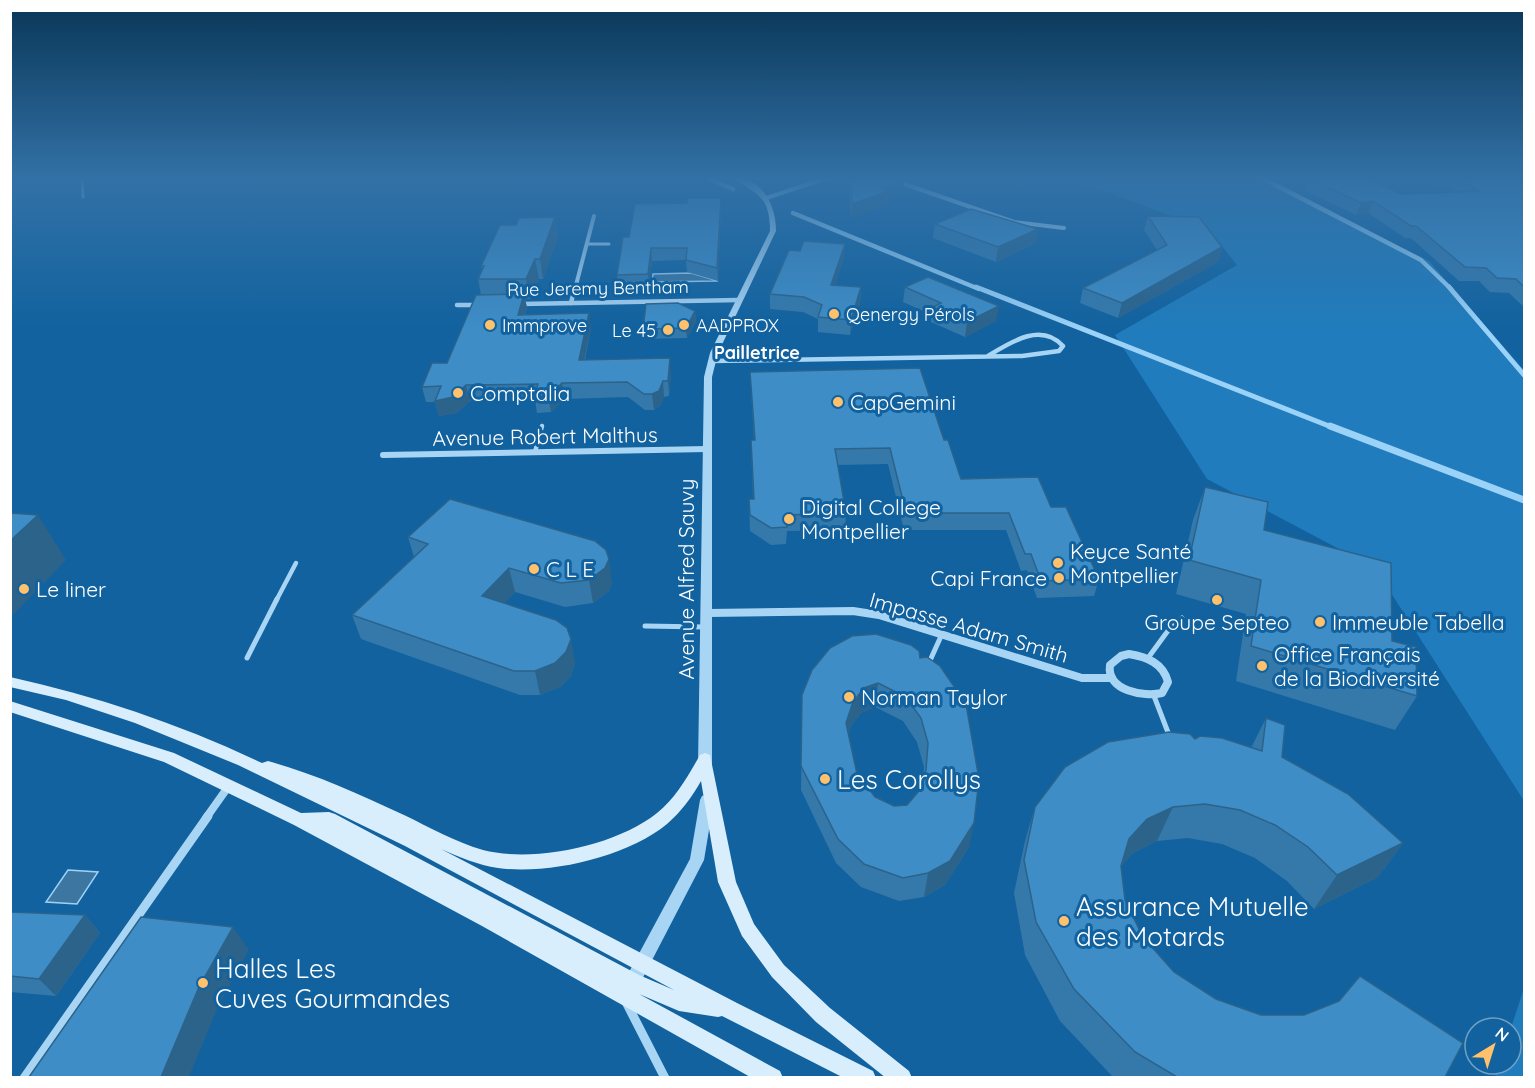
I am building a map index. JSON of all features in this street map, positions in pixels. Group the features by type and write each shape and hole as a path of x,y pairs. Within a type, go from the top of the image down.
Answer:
{"main road":[{"path":"10,682 67,695 140,719 243,761 411,841 730,1010 866,1077"},
{"path":"10,706 169,758 300,820 329,819 628,989 774,1077"},
{"path":"243,761 292,773 456,848 496,860 539,860 588,853 631,840 666,817 689,790 705,759"},
{"path":"705,759 727,882 748,930 778,971 823,1015 902,1077"},
{"path":"628,989 679,1002 730,1010"}],"street":[{"path":"571,303 591,228"},
{"name":"Avenue Alfred Sauvy","path":"628,989 697,861 707,808 705,759 708,627 708,377 711,361 773,228"},
{"name":"Rue Jeremy Bentham","path":"514,304 739,300"},
{"name":"Rue Jeremy Bentham","path":"457,305 480,304"},
{"path":"711,361 988,356 1049,354 1059,351 1063,346 1054,337 1038,333 1026,336 988,356"},
{"name":"Avenue Robert Malthus","path":"383,455 707,449"},
{"name":"Impasse Adam Smith","path":"708,613 852,611 879,615 1082,678 1112,678"},
{"path":"1138,655 1148,658 1163,669 1167,675 1166,688 1154,696 1145,696 1125,690 1112,678 1110,665 1121,656 1138,655"},
{"path":"24,1077 228,787"},
{"path":"628,989 665,1077"}],"lane":[{"path":"587,244 609,244"},
{"path":"535,452 542,426"},
{"path":"248,658 296,563"},
{"path":"1148,658 1167,632 1182,618"},
{"path":"645,626 708,627"},
{"path":"926,670 942,634"},
{"path":"1154,696 1170,738"}],"shaded area":[{"path":"1203,228 1362,228 1429,261 1524,370 1524,801 1375,568 1207,479 1115,335 1237,265 1209,230"},
{"path":"691,273 718,281 652,282 653,274"},
{"path":"68,870 98,872 77,904 46,902"},
{"path":"1524,988 1524,1077 1495,1077 1523,1076 1523,1016 1515,1016"}],"building":[{"path":"499,228 551,228 540,259 535,259 526,279 478,279 484,266 481,266"},
{"path":"631,228 719,228 717,268 686,260 687,248 651,248 648,274 617,275 623,237 629,237"},
{"path":"945,228 1038,229 998,247"},
{"path":"1156,228 1207,228 1222,247 1122,303 1083,288 1167,245"},
{"path":"1418,228 1524,228 1524,287 1516,279 1497,278 1486,268 1465,267"},
{"path":"804,241 845,244 831,285 861,287 851,320 818,317 822,305 804,297 770,294 789,250 800,251"},
{"path":"928,277 999,306 967,322 933,307 941,303 905,287"},
{"path":"524,294 518,315 589,313 579,360 670,358 668,381 663,381 659,391 652,394 644,394 627,382 562,383 548,396 534,397 538,384 466,385 453,397 435,401 441,386 422,387 432,363 447,363 476,295"},
{"path":"678,303 695,311 686,328 643,329 646,304"},
{"path":"920,368 944,440 948,440 961,479 1038,477 1051,507 1066,507 1099,579 1041,581 1031,554 1025,554 1009,513 906,513 890,448 835,449 846,513 786,515 787,527 771,528 750,515 749,499 754,499 751,440 755,440 750,372"},
{"path":"1205,487 1268,502 1264,530 1391,563 1392,641 1416,647 1417,696 1251,646 1261,580 1189,560"},
{"path":"450,499 595,541 606,550 609,559 605,568 589,580 561,583 509,568 482,596 556,620 567,628 571,639 566,652 555,663 535,671 514,671 352,615 428,544 408,537"},
{"path":"10,513 38,515 10,541"},
{"name":"Les Corollys","path":"876,634 911,645 919,651 920,658 927,657 940,666 966,704 979,779 974,823 950,861 928,873 903,878 864,864 838,839 801,766 802,695 812,670 830,648 852,636","holes":["878,683 906,697 921,718 928,743 926,770 918,792 907,805 894,806 875,797 857,774 846,723 853,702 864,688"]},
{"path":"1266,718 1285,725 1282,757 1348,794 1403,843 1337,875 1308,847 1275,825 1240,810 1205,804 1173,807 1147,819 1129,839 1121,866 1125,900 1143,937 1174,972 1216,999 1261,1015 1304,1015 1339,1001 1360,976 1463,1043 1445,1077 1177,1077 1135,1052 1074,989 1036,922 1024,860 1035,807 1065,767 1108,742 1169,732 1190,734 1195,739 1200,736 1222,738 1262,751"},
{"path":"10,912 85,915 39,979 10,976"},
{"path":"141,917 233,927 199,987 161,1077 29,1077"}],"waterway":[{"path":"829,228 979,289"},
{"path":"1358,228 1421,260 1449,287"},
{"path":"976,287 1334,428"},
{"path":"1449,287 1524,375"},
{"path":"1330,426 1524,500"}],"place":[{"name":"Qenergy Pérols","path":"834,314"},
{"name":"Immprove","path":"490,325"},
{"name":"AADPROX","path":"684,325"},
{"name":"Le 45","path":"668,330"},
{"name":"Comptalia","path":"458,393"},
{"name":"CapGemini","path":"838,402"},
{"name":"Digital College Montpellier","path":"789,519"},
{"name":"Keyce Santé Montpellier","path":"1058,563"},
{"name":"C L E","path":"534,569"},
{"name":"Capi France","path":"1059,578"},
{"name":"Le liner","path":"24,589"},
{"name":"Groupe Septeo","path":"1217,600"},
{"name":"Immeuble Tabella","path":"1320,622"},
{"name":"Office Français de la Biodiversité","path":"1262,666"},
{"name":"Norman Taylor","path":"849,697"},
{"name":"Les Corollys","path":"825,779"},
{"name":"Assurance Mutuelle des Motards","path":"1064,921"},
{"name":"Halles Les Cuves Gourmandes","path":"203,983"}],"district":[{"name":"Pailletrice","path":"757,352"}]}
